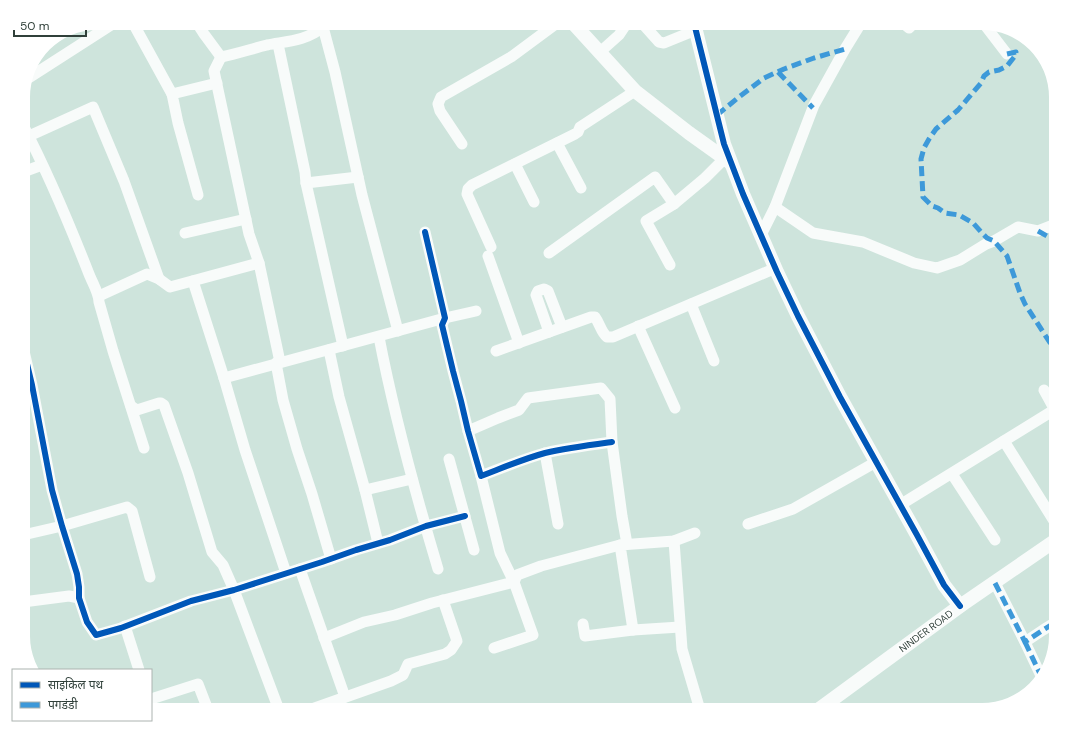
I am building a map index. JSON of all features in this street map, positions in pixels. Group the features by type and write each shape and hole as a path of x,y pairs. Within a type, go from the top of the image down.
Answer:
{"street":[{"path":"34,74 103,30"},
{"path":"136,30 172,94 178,123 198,195"},
{"path":"201,30 221,57"},
{"path":"319,30 315,34 297,40 268,45 221,57 214,71 249,234 259,263 278,363 283,400 331,559"},
{"path":"324,30 362,195 398,331"},
{"path":"462,144 440,111 438,104 441,97 511,56 547,30"},
{"path":"580,30 635,91 689,134 728,160"},
{"path":"600,52 619,35 622,30"},
{"path":"648,30 659,42 664,43 689,30"},
{"path":"696,30 728,160 798,316 840,397 944,585 960,606"},
{"path":"762,235 776,207 814,105 857,30"},
{"path":"989,31 1007,54"},
{"path":"278,44 306,183 343,346"},
{"path":"172,94 217,83"},
{"path":"519,343 490,251 467,194 468,189 472,185 575,134 578,132 580,127 635,91"},
{"path":"30,136 93,106 124,181 159,278"},
{"path":"30,138 65,214 92,284 99,296 99,302 113,351 144,448"},
{"path":"557,143 581,188"},
{"path":"670,265 646,221 674,204 728,160"},
{"path":"515,164 534,202"},
{"path":"30,169 42,165"},
{"path":"306,183 358,177"},
{"path":"549,253 655,177 674,204"},
{"path":"776,207 813,233 863,242 914,263 937,268 960,260 1018,227 1038,231 1049,227"},
{"path":"185,233 246,219"},
{"path":"426,232 445,318 442,325 500,553 514,582 533,635 494,648"},
{"path":"99,296 146,274 159,278 170,287 259,263"},
{"path":"496,351 591,317 595,317 603,334 607,337 612,337 776,268"},
{"path":"193,281 243,444 286,573"},
{"path":"549,332 536,295 538,291 544,289 548,291 562,327"},
{"path":"690,304 714,361"},
{"path":"224,378 445,318 476,311"},
{"path":"638,326 675,408"},
{"path":"379,337 386,377 412,479 438,569"},
{"path":"329,350 339,397 378,543"},
{"path":"30,385 52,490 77,574 79,598 87,622 96,635 192,601 234,590 300,569 390,540 426,526 465,516"},
{"path":"468,431 519,410 528,398 601,388 610,399 612,442 622,516 634,630"},
{"path":"1044,390 1049,400"},
{"path":"131,406 137,410 159,403 164,405 188,474 212,552 223,565 234,590 250,630 276,703"},
{"path":"900,505 1049,415"},
{"path":"1004,441 1049,513"},
{"path":"481,476 516,462 545,453 612,442"},
{"path":"545,453 558,524"},
{"path":"449,459 474,550"},
{"path":"748,524 793,509 876,462"},
{"path":"952,474 995,540"},
{"path":"365,490 412,479"},
{"path":"30,533 128,508 132,510 150,577"},
{"path":"514,582 517,574 541,566 624,545 674,542 695,533"},
{"path":"674,542 682,649 698,703"},
{"name":"NINDER ROAD","path":"828,703 960,606 1049,545"},
{"path":"300,569 345,698"},
{"path":"324,638 364,622 395,615 443,600 514,582"},
{"path":"995,583 1039,671"},
{"path":"30,601 69,596 79,598"},
{"path":"330,703 391,681 403,675 408,664 445,654 451,650 457,641 443,600"},
{"path":"583,624 585,636 634,630 680,627"},
{"path":"125,626 139,669"},
{"path":"1025,642 1049,626"},
{"path":"152,699 198,684 205,703"}],"marked path":[{"path":"717,115 764,78 814,58 845,49"},
{"path":"1007,54 1016,52 1015,56 1007,66 999,70 989,72 984,76 981,83 958,110 936,129 929,139 924,148 921,159 923,197 932,206 945,213 959,215 973,223 987,238 994,241 1007,256 1025,304 1049,341"},
{"path":"778,72 813,108"},
{"path":"1038,231 1049,237"},
{"path":"995,583 1025,642 1049,626"},
{"path":"1025,642 1039,671"}],"cycle path":[{"path":"696,30 724,144 743,194 777,272 840,397 944,585 960,606"},
{"path":"425,232 445,318 442,325 468,431 481,476 545,453 612,442"},
{"path":"30,377 52,490 77,574 79,598 87,622 96,635 121,628 191,601 234,590 390,540 426,526 465,516"}]}
